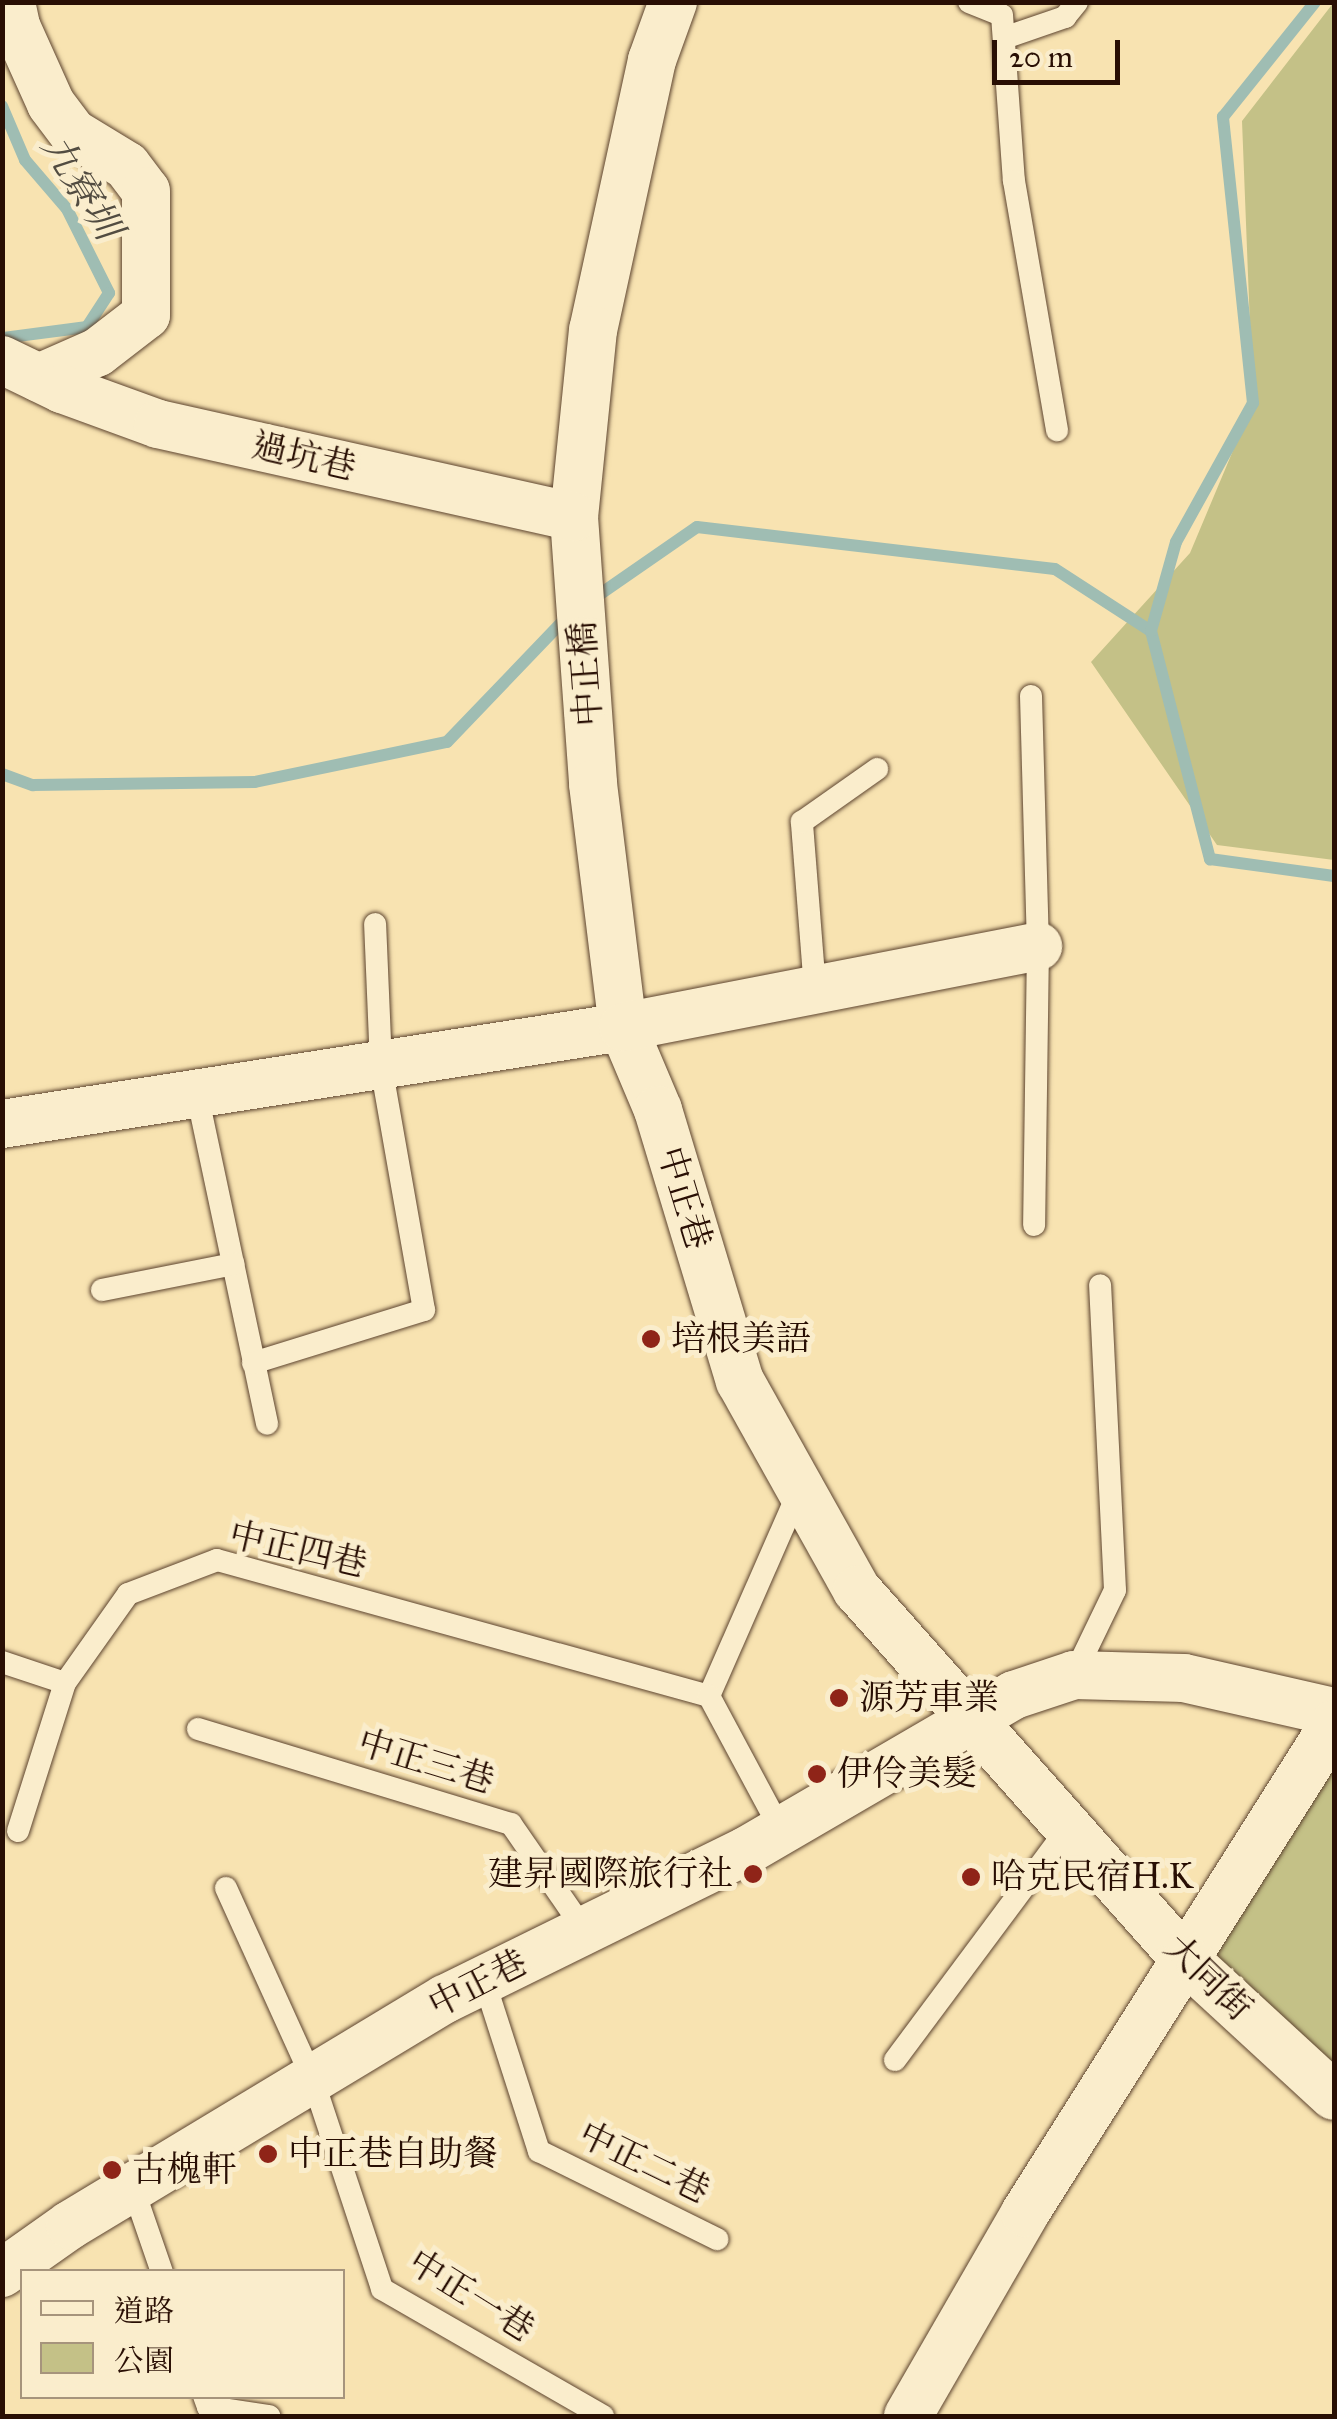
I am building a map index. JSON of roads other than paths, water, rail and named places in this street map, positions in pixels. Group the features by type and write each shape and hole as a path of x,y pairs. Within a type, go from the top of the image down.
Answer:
{"street":[{"name":"過坑巷","path":"12,2 16,26 52,104 73,133 127,166 146,191 146,315 98,352 21,369"},
{"path":"574,517 593,330 652,60 673,2"},
{"name":"過坑巷","path":"21,369 158,424 574,517"},
{"name":"中正橋","path":"574,517 594,784"},
{"name":"中正巷","path":"594,784 623,1027 658,1110 740,1382 856,1590 968,1720"},
{"path":"2,1124 623,1027 1038,946"},
{"name":"中正巷","path":"2,2273 133,2188 484,1980 780,1830 1014,1696 1074,1675 1184,1678 1334,1712"},
{"name":"大同街","path":"968,1720 1185,1960 1334,2096"},
{"path":"908,2416 1025,2212 1334,1724"}],"lane":[{"path":"969,2 1002,15 1014,181 1057,430"},
{"path":"1004,38 1065,17 1077,2"},
{"path":"1031,696 1038,946 1034,1225"},
{"path":"815,990 802,822 877,769"},
{"path":"254,1363 424,1310 381,1065 375,924"},
{"path":"197,1094 267,1424"},
{"path":"102,1290 233,1264"},
{"path":"1074,1675 1115,1590 1100,1285"},
{"path":"780,1830 710,1696 800,1489"},
{"name":"中正四巷","path":"18,1832 65,1683 128,1594 217,1560 710,1696"},
{"path":"2,1662 65,1683"},
{"name":"中正三巷","path":"198,1729 511,1824 585,1930"},
{"path":"896,2060 1067,1830"},
{"name":"中正一巷","path":"226,1888 314,2080 382,2289 603,2416"},
{"name":"中正二巷","path":"484,1980 539,2150 716,2239"},
{"path":"133,2188 161,2269"},
{"path":"205,2399 208,2408 269,2416"}],"waterway":[{"path":"1151,631 1176,542 1253,403 1223,117 1315,2"},
{"name":"九寮圳","path":"2,106 25,160 67,209 109,293 87,327 2,338"},
{"path":"593,599 697,527 1055,569 1151,631 1210,859 1334,876"},
{"path":"2,774 33,785 255,782 447,742 568,616"}],"place":[{"name":"培根美語","path":"651,1339"},
{"name":"源芳車業","path":"839,1698"},
{"name":"伊伶美髮","path":"817,1774"},
{"name":"建昇國際旅行社","path":"753,1874"},
{"name":"哈克民宿H.K","path":"971,1877"},
{"name":"中正巷自助餐","path":"268,2154"},
{"name":"古槐軒","path":"112,2170"}]}
